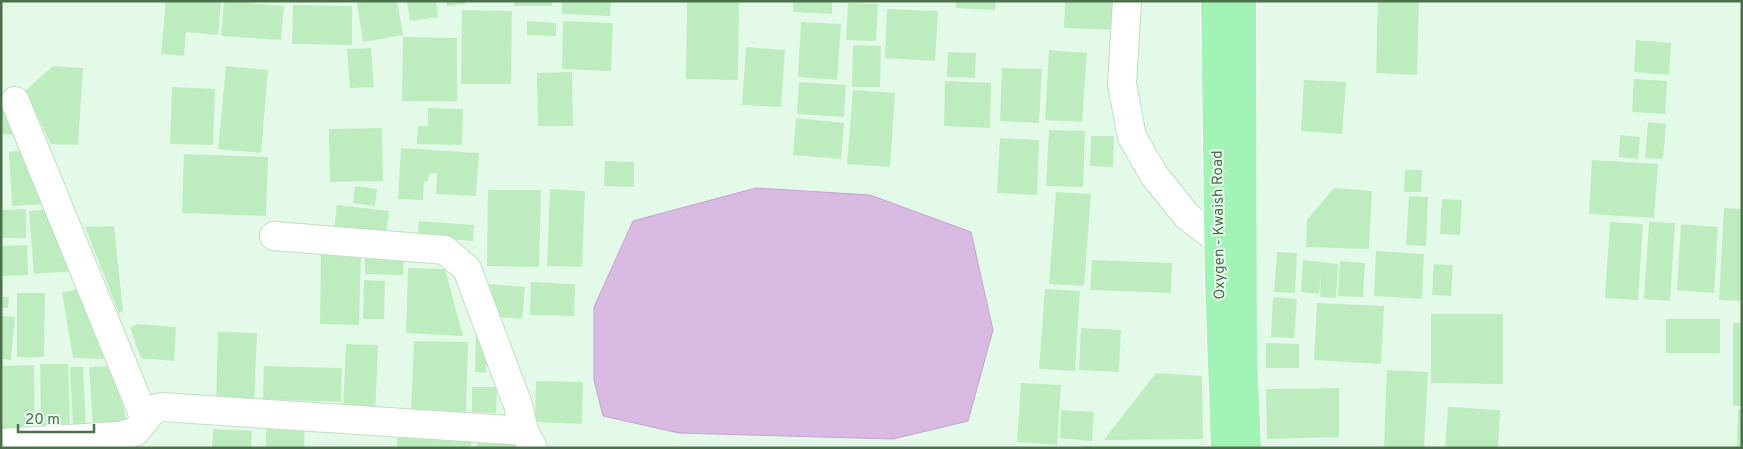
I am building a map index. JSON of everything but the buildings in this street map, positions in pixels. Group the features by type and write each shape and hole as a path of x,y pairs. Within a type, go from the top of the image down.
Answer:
{"main road":[{"name":"Oxygen - Kwaish Road","path":"1215,1 1218,240 1225,448"},
{"name":"Oxygen - Kwaish Road","path":"1242,1 1243,353 1247,448"}],"street":[{"path":"1127,1 1122,84 1132,137 1154,175 1186,216 1218,240"},
{"path":"15,100 145,419"},
{"path":"1,443 120,436 135,432 154,409 162,406 528,439 518,405 467,269 445,250 274,236"}],"shaded area":[{"path":"756,188 870,195 971,232 993,330 968,421 893,439 679,433 603,416 594,380 594,307 633,221"}]}
